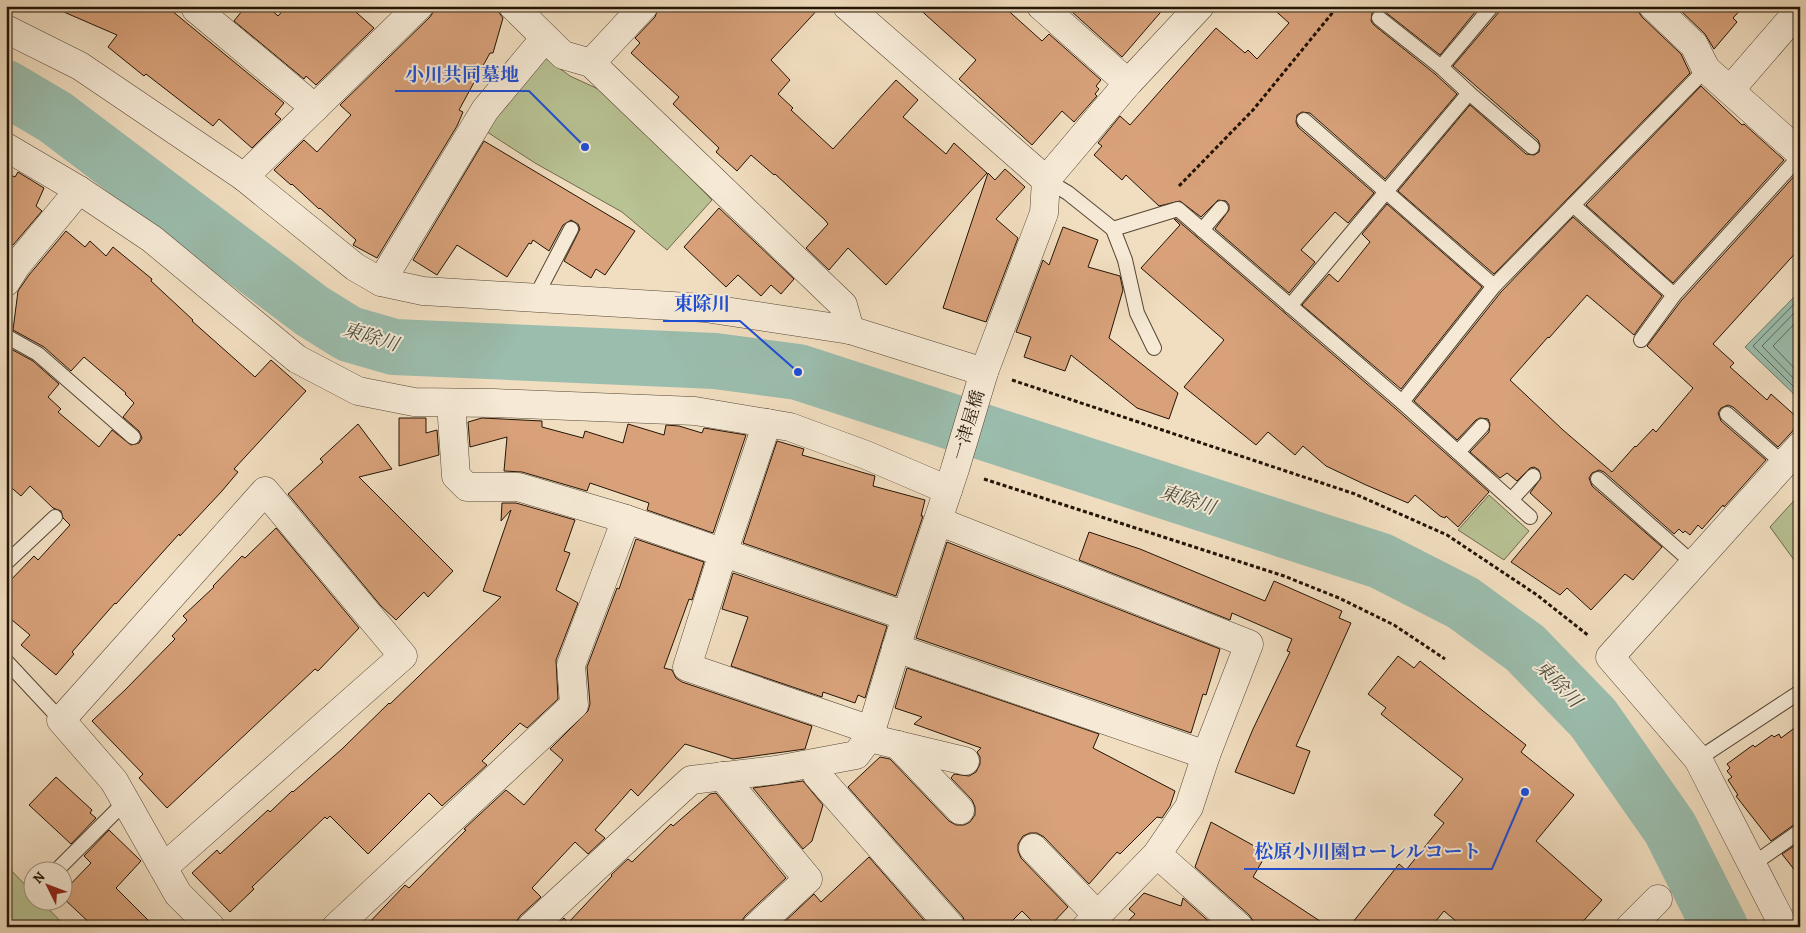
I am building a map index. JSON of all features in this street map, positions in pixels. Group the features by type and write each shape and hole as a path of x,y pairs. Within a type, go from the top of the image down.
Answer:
{"street":[{"path":"244,177 420,6"},
{"path":"513,6 563,55 591,62 843,305 850,330"},
{"path":"591,62 644,6"},
{"path":"847,6 1046,180 1128,84 1200,6"},
{"path":"1041,6 1128,84"},
{"path":"1653,6 1694,45 1706,69 1800,154"},
{"path":"196,9 315,108"},
{"path":"1730,90 1800,9"},
{"path":"6,29 80,66 244,177 355,266 381,282 423,291 705,308 850,330 995,375"},
{"path":"381,282 485,110 546,38"},
{"path":"6,147 79,190 152,239 296,359 358,391 414,402 695,410 790,427 866,455 951,479"},
{"name":"一津屋橋","path":"870,734 951,479 995,375 1044,213 1046,180"},
{"path":"6,282 16,266 79,190"},
{"path":"451,403 456,476 467,487 518,487 626,519 906,616"},
{"path":"767,423 687,667 898,745 965,760"},
{"path":"1784,927 1698,759 1610,657 1792,455"},
{"path":"164,868 403,656 265,491 61,720 114,782 178,894 211,927"},
{"path":"336,927 574,705 571,665 626,519"},
{"path":"938,521 1250,644 1206,755 1189,807 1157,854 1092,921 1033,848"},
{"path":"896,648 1206,755"},
{"path":"531,927 691,780 776,770 856,755 870,734"},
{"path":"898,745 960,810"},
{"path":"817,775 951,927"},
{"path":"722,776 808,879 756,927"},
{"path":"1157,854 1240,927"},
{"path":"1630,927 1658,899"}],"lane":[{"path":"1441,67 1492,6"},
{"path":"1379,18 1441,67 1468,94 1532,146"},
{"path":"1402,402 1494,286 1706,69"},
{"path":"1290,306 1468,94"},
{"path":"1304,120 1494,286"},
{"path":"1641,340 1674,296 1800,154"},
{"path":"1046,180 1068,193 1113,229 1125,260 1137,313 1154,348"},
{"path":"1574,205 1674,296"},
{"path":"1202,230 1220,208"},
{"path":"1113,229 1178,209 1402,402 1530,517"},
{"path":"535,298 571,229"},
{"path":"6,336 38,354 133,437"},
{"path":"1727,414 1792,455"},
{"path":"1458,452 1482,426"},
{"path":"1512,500 1533,476"},
{"path":"1598,479 1694,564"},
{"path":"6,563 55,517"},
{"path":"6,661 61,720"},
{"path":"1698,759 1800,692"},
{"path":"68,860 126,802"},
{"path":"1752,865 1800,831"}],"path":[{"path":"1150,218 1253,110 1338,6"},
{"path":"995,375 1355,494 1447,535 1537,594 1605,649 1610,657"},
{"path":"951,479 1284,576 1339,598 1394,625 1445,659"}],"shaded area":[{"path":"544,57 570,76 609,94 712,200 667,250 622,212 535,163 484,130"},
{"path":"1800,494 1800,568 1770,527"},
{"path":"1489,495 1529,531 1504,560 1458,530"},
{"path":"6,865 22,882 22,910 50,910 66,927 6,927"}],"water":[{"path":"1800,291 1800,396 1798,398 1745,347"}],"building":[{"path":"50,6 166,6 284,103 275,114 281,119 252,148 219,119 213,126 146,74 144,76 108,47 117,35"},
{"path":"246,6 267,6 278,16 287,6 349,6 374,28 316,85 306,76 304,79 234,21"},
{"path":"437,6 498,6 498,11 503,18 493,53 490,53 459,110 463,112 457,126 377,258 353,245 356,240 274,170 304,140 317,152 351,115 340,105 430,17"},
{"path":"659,6 821,6 771,60 790,80 778,94 793,108 791,110 833,149 896,80 918,100 903,117 946,154 954,143 987,173 886,285 848,248 829,270 806,248 828,224 825,220 775,174 751,155 737,171 716,152 719,148 673,104 679,97 631,53 640,43 635,38 655,17"},
{"path":"916,6 1003,6 1042,41 1049,34 1101,80 1096,86 1099,89 1095,94 1097,96 1074,122 1062,111 1032,145 959,79 976,60"},
{"path":"1073,6 1166,6 1122,57 1070,10"},
{"path":"1270,6 1480,6 1440,55 1384,11 1376,10 1372,13 1371,21 1374,25 1457,94 1385,179 1310,113 1302,112 1297,115 1296,122 1298,127 1374,193 1348,223 1335,212 1301,250 1315,262 1289,293 1215,229 1229,210 1229,205 1226,201 1218,200 1201,217 1180,201 1159,206 1126,175 1122,180 1094,155 1102,146 1098,143 1120,116 1130,125 1216,28 1245,53 1248,50 1257,59 1289,23"},
{"path":"1501,6 1638,6 1638,11 1642,17 1681,54 1690,73 1494,274 1398,191 1470,105 1526,154 1534,155 1539,152 1540,145 1538,140 1453,66 1499,12"},
{"path":"1676,6 1744,6 1733,18 1737,22 1714,49 1705,34"},
{"path":"1701,86 1742,125 1744,124 1784,160 1673,283 1586,205"},
{"path":"484,141 635,231 605,275 596,269 591,278 564,261 580,229 578,224 571,220 563,225 549,251 533,240 531,244 529,243 507,277 457,245 437,275 413,260"},
{"path":"1005,169 1025,187 996,219 1018,238 986,322 943,308 988,173 995,180"},
{"path":"18,172 44,188 36,206 42,211 13,245 6,242 6,173 15,177"},
{"path":"1798,172 1800,174 1800,248 1713,344 1734,363 1730,367 1767,400 1771,394 1800,420 1800,423 1778,447 1733,407 1728,405 1721,408 1718,413 1721,421 1766,460 1702,529 1698,525 1690,535 1685,531 1683,533 1679,529 1674,534 1604,472 1599,470 1592,473 1589,478 1592,486 1662,547 1633,580 1625,574 1591,610 1567,588 1560,595 1511,562 1552,513 1530,493 1541,478 1539,470 1534,467 1530,468 1517,481 1507,473 1500,478 1470,452 1489,432 1490,424 1488,419 1480,418 1476,420 1457,440 1414,401 1501,292 1573,217 1662,296 1634,335 1587,295 1510,380 1563,430 1612,472 1653,429 1656,432 1693,388 1647,346 1681,301"},
{"path":"1387,204 1482,287 1401,389 1302,305 1329,274 1338,282 1370,242 1362,234"},
{"path":"719,208 794,279 781,294 771,285 761,296 738,275 726,287 684,247"},
{"path":"1174,219 1396,409 1489,492 1458,527 1446,516 1445,518 1440,516 1415,495 1408,503 1366,485 1326,466 1303,446 1295,455 1268,432 1256,445 1184,387 1224,340 1141,268 1180,225"},
{"path":"1063,227 1098,240 1088,267 1120,276 1123,290 1109,338 1178,393 1169,419 1137,408 1071,355 1065,371 1024,357 1031,337 1016,332 1043,260 1049,265"},
{"path":"66,231 85,247 90,241 106,256 113,247 152,279 151,281 192,321 255,377 271,360 306,391 234,469 238,472 222,491 115,603 72,652 74,654 56,675 21,645 30,635 6,615 6,585 34,556 38,560 70,525 63,518 61,511 53,508 30,486 21,496 6,483 6,349 10,352 11,349 33,361 59,384 48,397 61,409 58,412 99,447 112,430 131,445 139,443 142,438 139,431 123,417 134,403 126,393 84,357 71,371 44,347 13,330 18,291"},
{"path":"399,418 426,418 426,433 437,430 439,455 399,466"},
{"path":"482,418 542,421 542,427 583,438 585,431 623,443 628,424 664,435 666,425 679,426 702,433 704,428 746,435 713,533 647,510 649,503 590,483 587,491 522,472 504,471 507,437 470,447 468,422"},
{"path":"358,424 392,469 359,477 453,571 428,597 424,592 396,620 381,606 288,494 323,462 320,459"},
{"path":"777,441 804,449 802,455 875,476 873,486 925,500 921,516 923,516 896,596 743,543"},
{"path":"502,503 516,503 575,520 564,551 570,553 556,590 578,603 556,660 558,699 527,728 520,723 482,761 487,765 442,806 429,793 368,854 330,816 327,819 325,817 252,887 254,889 230,912 192,873 217,850 220,854 268,810 270,812 342,749 501,597 483,591 511,510 501,521"},
{"path":"276,528 359,628 318,671 315,669 167,808 139,778 143,774 92,721 175,639 172,636 187,620 183,616 214,587 242,556 245,558"},
{"path":"1089,532 1140,549 1265,601 1274,581 1342,611 1339,618 1351,623 1296,746 1310,751 1294,794 1235,772 1253,729 1290,652 1287,651 1292,639 1232,613 1230,620 1079,560"},
{"path":"636,539 704,562 692,600 689,599 664,668 672,670 676,678 682,682 812,726 805,749 733,759 685,744 638,796 631,789 595,830 605,838 588,854 575,842 532,888 541,897 520,916 516,922 516,927 365,927 405,885 409,888 466,830 464,829 506,790 524,805 563,760 550,749 588,711 590,704 587,667 617,588 619,589"},
{"path":"947,542 1220,649 1206,695 1203,694 1191,733 916,638"},
{"path":"733,573 887,626 865,698 858,695 855,703 823,692 822,697 731,666 748,617 722,609"},
{"path":"1398,656 1414,668 1420,661 1526,745 1521,752 1574,795 1536,841 1602,900 1578,927 1463,927 1444,911 1431,927 1349,927 1399,864 1406,870 1444,823 1434,815 1463,779 1381,714 1386,708 1368,694"},
{"path":"907,668 1099,734 1093,748 1175,791 1170,806 1162,818 1157,817 1120,854 1117,852 1089,884 1044,837 1037,833 1023,836 1018,844 1021,858 1068,907 1049,927 1038,927 1022,911 1006,927 966,927 963,917 848,787 880,757 890,759 949,821 956,825 964,825 970,822 975,815 975,807 972,800 951,778 954,774 969,776 976,772 980,764 980,757 977,752 981,748 914,724 922,717 895,708"},
{"path":"1800,724 1800,822 1771,841 1736,796 1738,795 1728,780 1732,777 1727,771 1730,768 1727,764 1753,745 1755,747 1772,735 1774,737 1779,734 1781,738"},
{"path":"56,777 92,810 90,813 96,818 71,844 29,805"},
{"path":"803,781 823,805 812,841 803,849 753,788"},
{"path":"716,793 786,878 745,916 741,922 741,927 554,927 564,918 568,923 628,859 632,862 671,824 673,826 710,794"},
{"path":"1211,822 1267,853 1253,877 1329,927 1254,927 1254,922 1249,915 1195,867"},
{"path":"109,830 141,861 116,888 155,927 94,927 72,906 72,883 91,863 84,856"},
{"path":"1800,842 1800,877 1782,854"},
{"path":"869,857 930,927 779,927 814,894 821,902"},
{"path":"1144,893 1181,906 1183,898 1215,927 1123,927 1135,914 1129,909"}],"waterway":[{"name":"東除川","path":"6,88 55,117 312,311 349,334 394,347 715,361 798,372 1381,561 1463,603 1525,648 1593,718 1670,828 1720,927"}],"place":[{"name":"小川共同墓地","path":"585,147"},
{"name":"東除川","path":"798,372"},
{"name":"松原小川園ローレルコート","path":"1525,792"}]}
